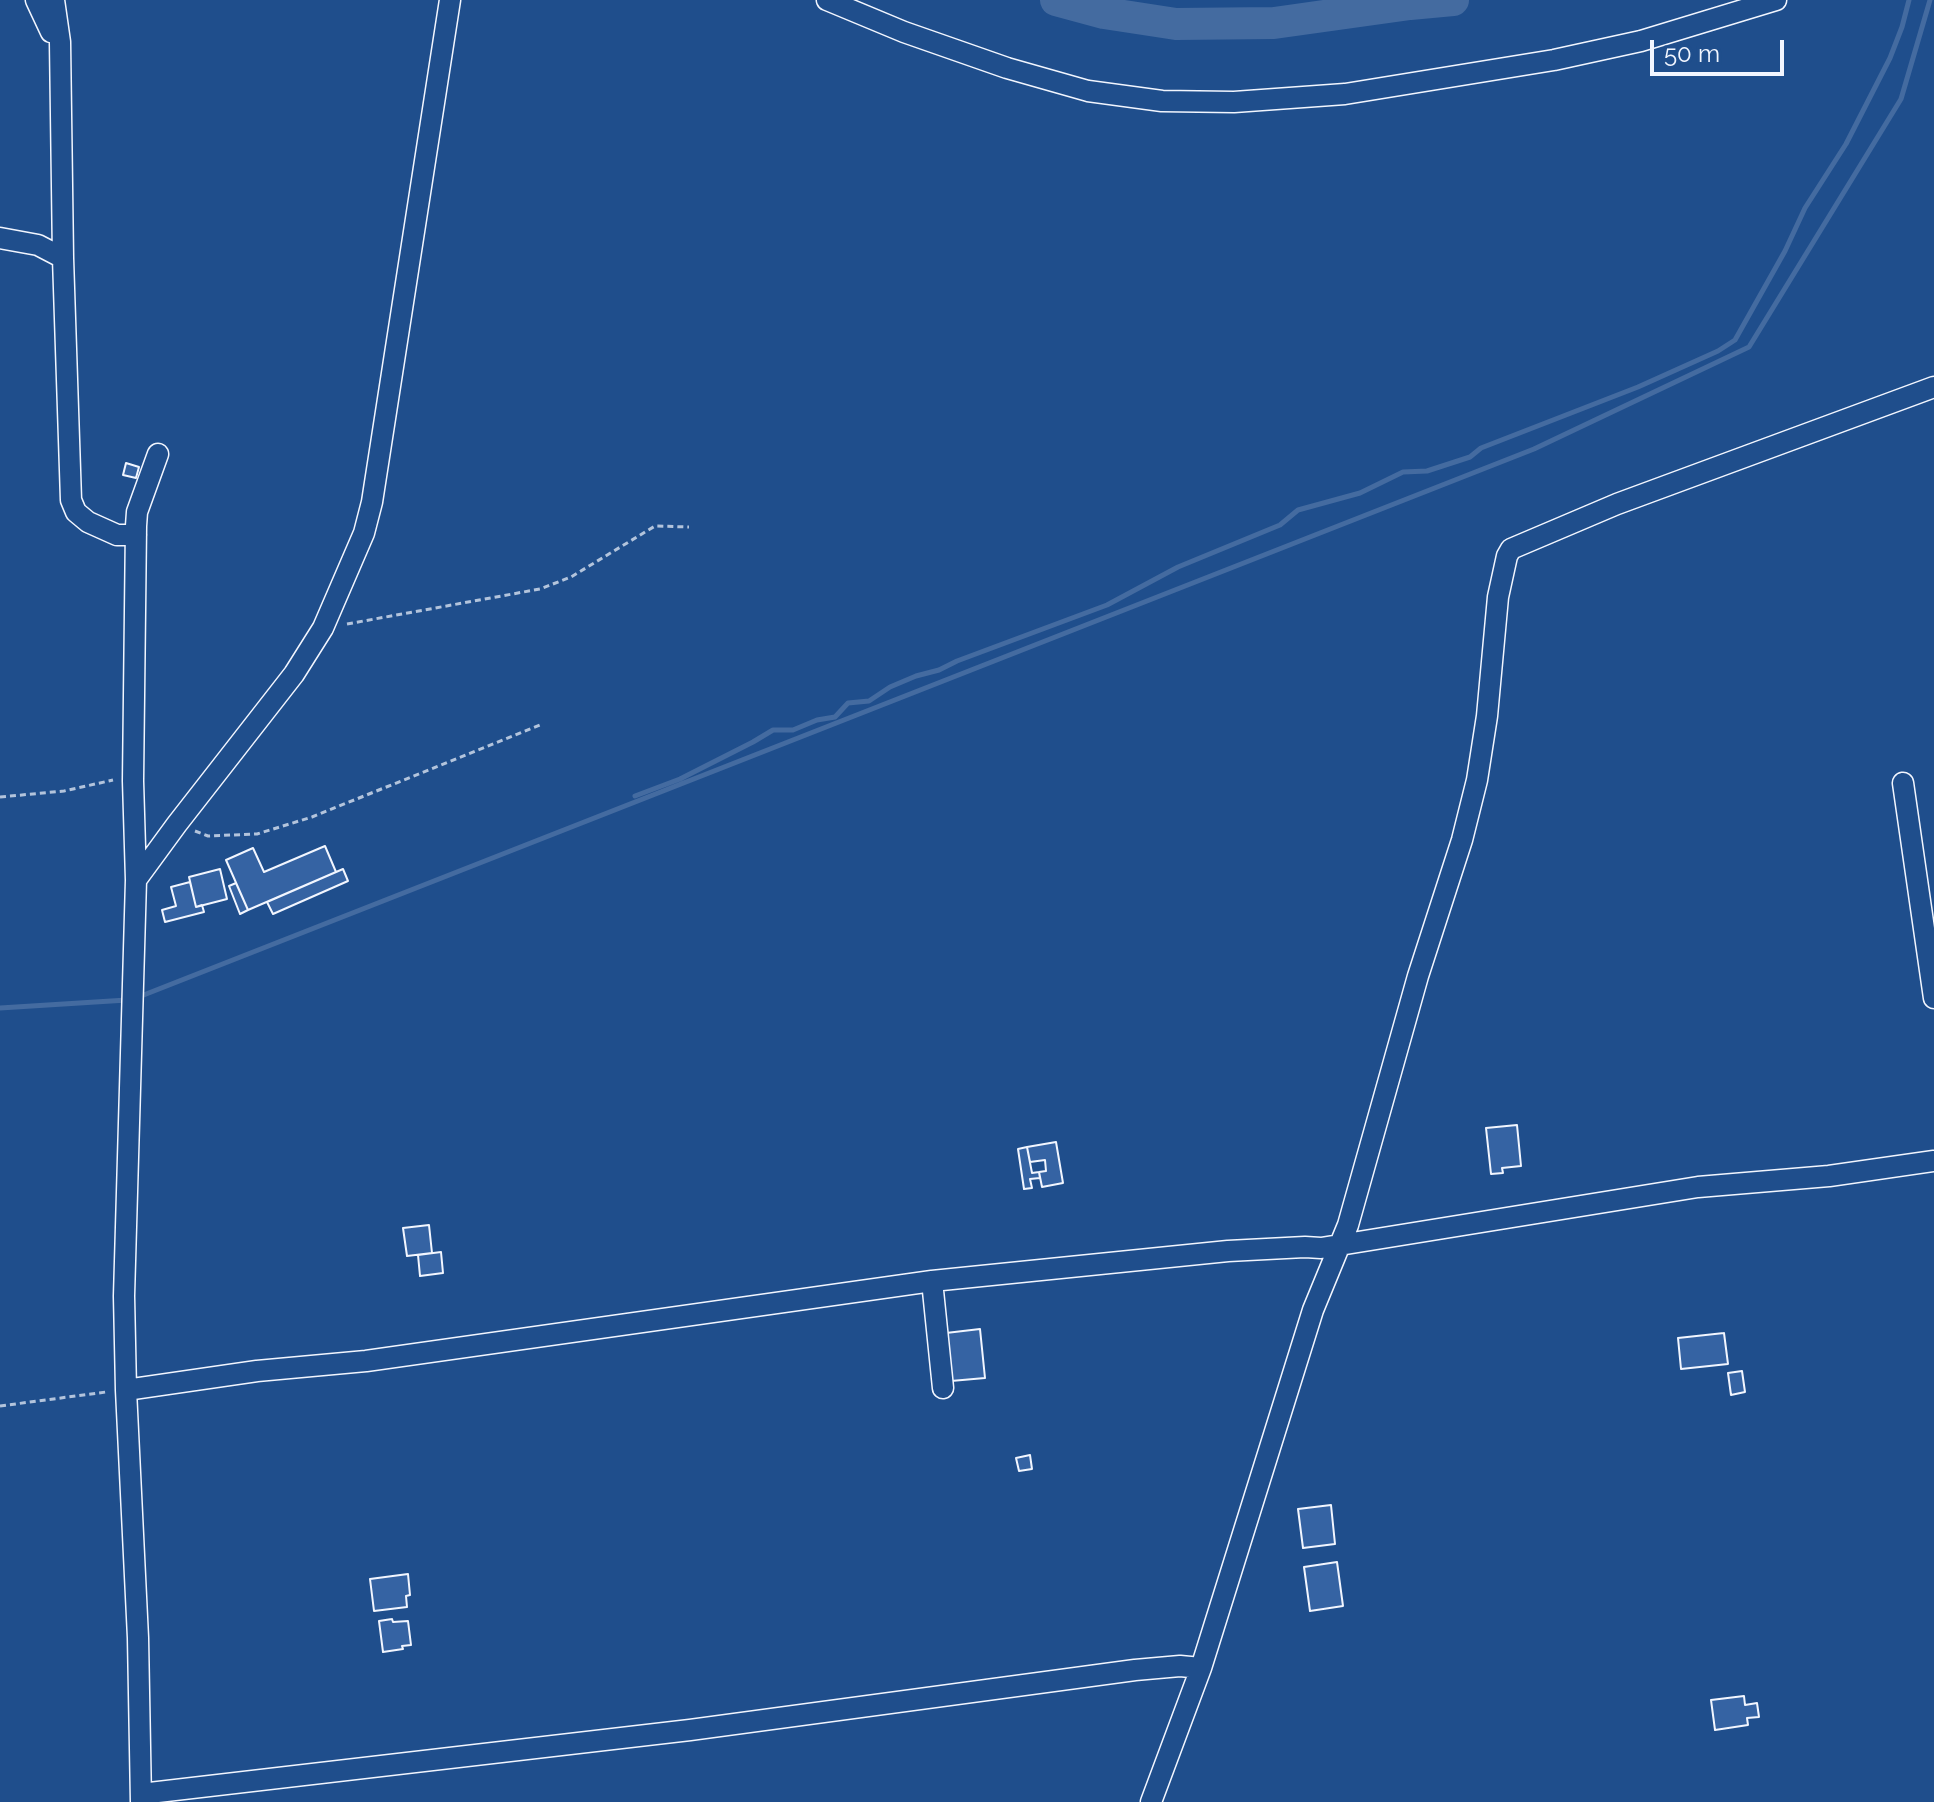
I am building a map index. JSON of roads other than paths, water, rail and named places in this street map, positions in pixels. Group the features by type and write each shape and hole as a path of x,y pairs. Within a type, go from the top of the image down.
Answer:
{"street":[{"path":"36,0 50,27 59,67"},
{"path":"54,0 60,42 71,500 76,512 88,522 117,535 136,535"},
{"path":"136,880 273,703 323,628 364,533 372,502 450,0"},
{"path":"827,0 904,32 1007,68 1088,91 1162,101 1234,102 1345,94 1554,60 1641,41 1776,0"},
{"path":"0,238 38,245 63,258"},
{"path":"1151,1802 1201,1668 1313,1310 1348,1225 1418,976 1469,815 1487,716 1502,572 1511,549 1617,504 1934,387"},
{"path":"158,454 137,512 136,535 133,781 136,880 119,1390 138,1638 141,1798 675,1732 1135,1670 1180,1666 1201,1668"},
{"path":"1903,783 1934,998"},
{"path":"119,1390 257,1371 366,1361 932,1281 1228,1251 1321,1248 1698,1187 1829,1176 1934,1161"},
{"path":"932,1281 943,1388"}],"waterway":[{"path":"1056,0 1104,13 1176,24 1274,23 1453,0"},
{"path":"635,796 680,779 773,730 793,730 817,720 835,717 848,703 869,701 890,687 916,676 1107,605 1178,567 1280,525 1298,510 1360,493 1403,472 1427,471 1470,457 1481,448 1638,387 1718,351 1735,340 1785,251 1805,208 1846,144 1890,58 1909,0"},
{"path":"136,998 1534,449 1749,347 1901,99 1930,0"},
{"path":"0,1008 127,1000"}]}
